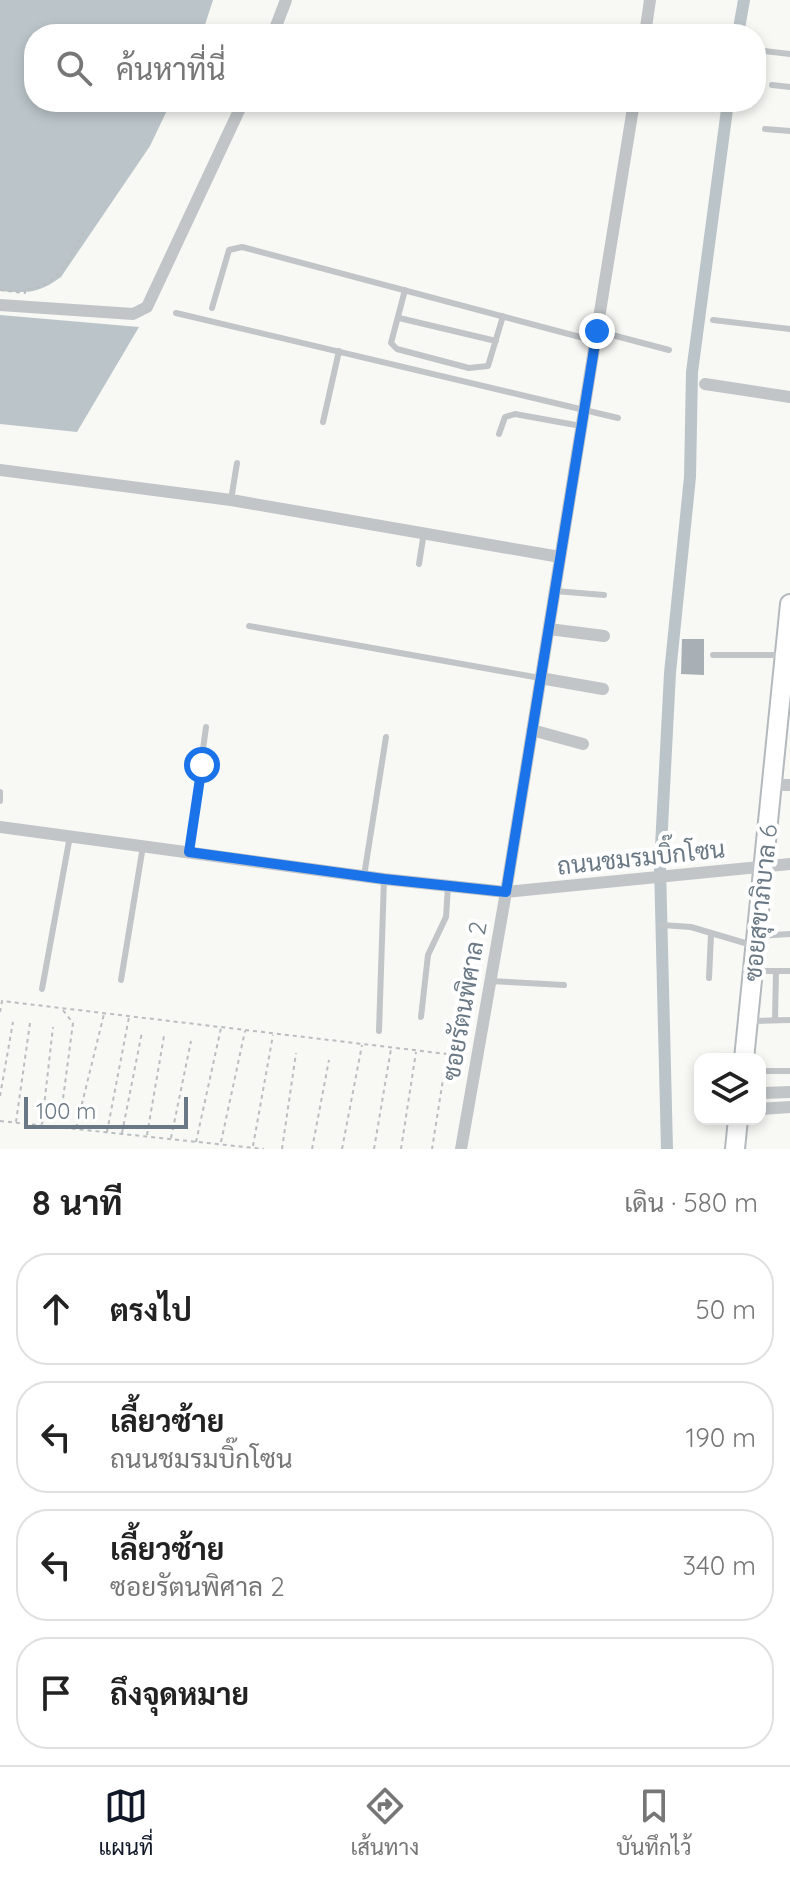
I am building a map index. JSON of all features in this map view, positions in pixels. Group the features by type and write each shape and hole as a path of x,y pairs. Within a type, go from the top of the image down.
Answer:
{"street":[{"path":"277,24 286,0"},
{"path":"646,24 650,0"},
{"path":"0,305 133,314 147,307 238,112"},
{"name":"ซอยรัตนพิศาล 2","path":"461,1149 506,892 632,112"},
{"path":"705,384 790,397"},
{"path":"0,470 231,500 560,557"},
{"name":"ซอยสุขาภิบาล 6","path":"745,1053 763,867 781,785 785,655 790,604"},
{"path":"549,629 604,636"},
{"path":"540,678 603,689"},
{"path":"532,730 583,744"},
{"name":"ถนนชมรมบิ๊กโซน","path":"0,827 384,879 506,892 790,864"},
{"path":"766,1093 790,1092"},
{"path":"766,1109 790,1107"},
{"path":"735,1149 737,1125"}],"lane":[{"path":"766,51 790,54"},
{"path":"772,85 790,87"},
{"path":"765,129 790,131"},
{"path":"212,308 229,250 242,247 503,316 669,350"},
{"path":"405,290 391,343 397,349 461,366 488,366 503,316"},
{"path":"176,313 618,418"},
{"path":"399,318 496,341"},
{"path":"713,320 790,329"},
{"path":"323,422 339,351"},
{"path":"499,434 505,417 515,414 581,426"},
{"path":"231,500 237,463"},
{"path":"419,564 424,532"},
{"path":"555,591 604,595"},
{"path":"249,626 540,678"},
{"path":"713,655 785,655"},
{"path":"189,852 206,727"},
{"path":"364,876 386,737"},
{"path":"0,792 0,801"},
{"path":"42,989 70,836"},
{"path":"121,980 143,846"},
{"path":"379,1031 384,879"},
{"path":"421,1017 428,955 446,917 448,886"},
{"path":"661,925 691,927 711,934 756,941 790,934"},
{"path":"709,978 711,934"},
{"path":"753,971 790,971"},
{"path":"775,1020 776,971"},
{"path":"489,981 564,985"},
{"path":"748,1021 790,1020"},
{"path":"766,1071 790,1071"}],"path":[{"path":"0,290 25,293 25,289 38,287 52,279 70,259 84,231"},
{"path":"0,1012 2,1001 447,1054 432,1149"},
{"path":"61,1008 73,1023 61,1114"},
{"path":"75,1129 104,1013"},
{"path":"107,1132 129,1016"},
{"path":"0,1096 13,1022"},
{"path":"16,1123 30,1023"},
{"path":"41,1126 53,1027"},
{"path":"196,1142 222,1027"},
{"path":"220,1144 245,1030"},
{"path":"122,1134 142,1032"},
{"path":"253,1148 273,1033"},
{"path":"146,1137 164,1036"},
{"path":"171,1139 191,1041"},
{"path":"342,1149 362,1044"},
{"path":"374,1149 392,1048"},
{"path":"401,1149 417,1050"},
{"path":"282,1149 296,1053"},
{"path":"312,1149 329,1060"},
{"path":"0,1121 264,1149"}],"shaded area":[{"path":"0,0 213,0 205,24 24,24 24,112 166,112 150,146 61,277 39,289 0,291"},
{"path":"0,315 139,327 77,432 0,424"}],"building":[{"path":"682,639 704,639 704,675 681,674"}],"waterway":[{"path":"740,24 744,0"},
{"path":"667,1149 660,866 670,673 690,477 692,372 727,112"}],"route":[{"path":"202,765 189,852 506,892 597,331"}]}
